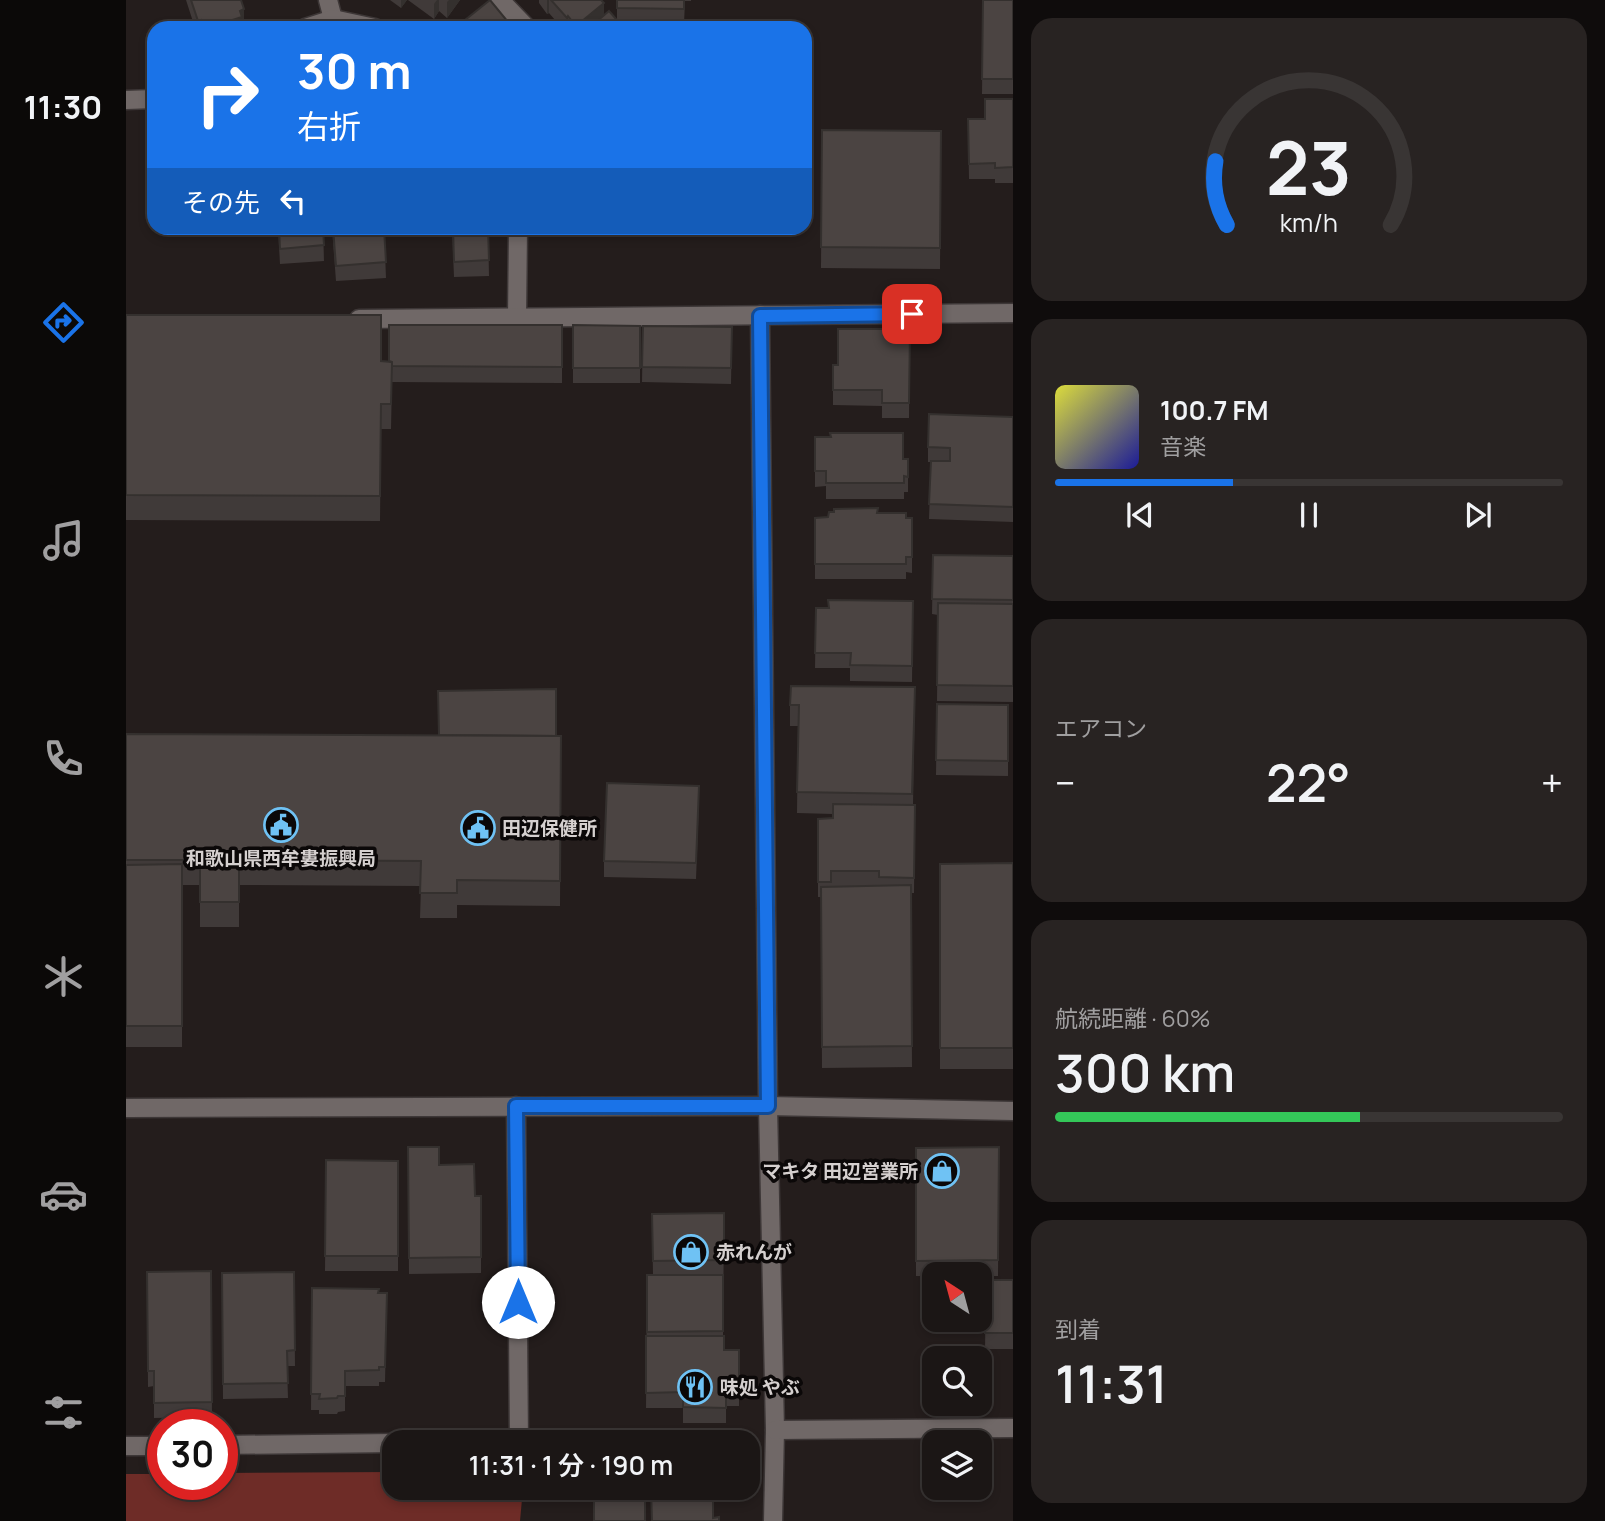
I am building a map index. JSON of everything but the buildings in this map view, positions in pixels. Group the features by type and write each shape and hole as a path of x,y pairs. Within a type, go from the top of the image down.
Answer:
{"street":[{"path":"328,0 333,19"},
{"path":"500,0 520,21"},
{"path":"327,21 342,21"},
{"path":"126,100 147,99"},
{"path":"517,318 518,235"},
{"path":"335,320 1013,313"},
{"path":"760,316 768,1106 775,1430 773,1521"},
{"path":"516,1106 519,1430"},
{"path":"126,1108 768,1106 1013,1111"},
{"path":"775,1430 1013,1428"},
{"path":"238,1445 382,1443"},
{"path":"126,1446 147,1446"}],"path":[{"path":"760,1431 775,1430"}],"shaded area":[{"path":"382,1472 382,1500 522,1500 520,1521 126,1521 126,1474 147,1474 147,1500 238,1500 238,1473"}],"place":[{"name":"和歌山県西牟婁振興局","path":"281,825"},
{"name":"田辺保健所","path":"478,828"},
{"name":"マキタ 田辺営業所","path":"942,1171"},
{"name":"赤れんが","path":"691,1252"},
{"name":"味処 やぶ","path":"695,1387"}],"route":[{"path":"518,1302 516,1106 768,1106 760,316 912,314"}]}
